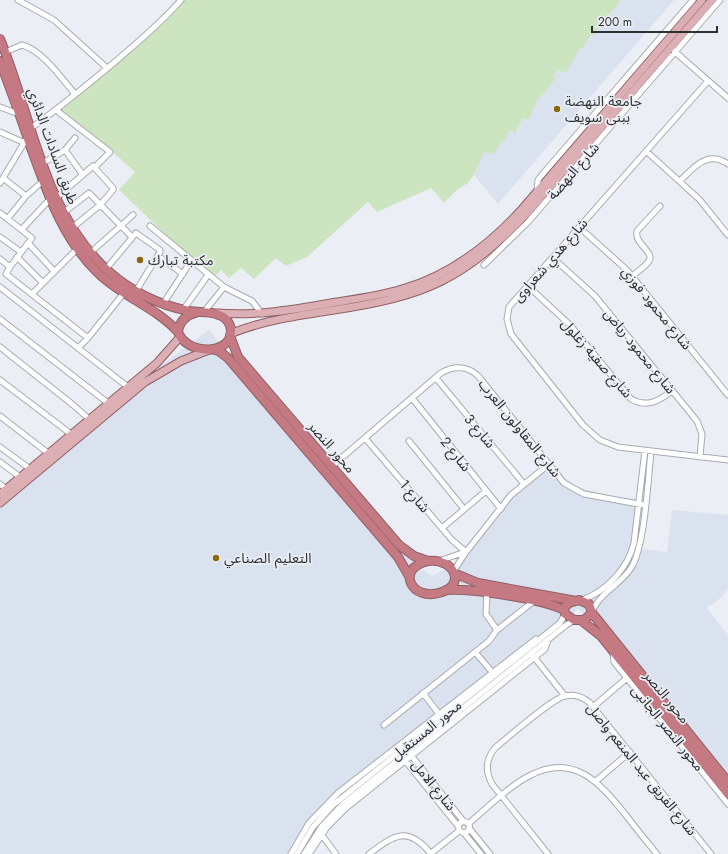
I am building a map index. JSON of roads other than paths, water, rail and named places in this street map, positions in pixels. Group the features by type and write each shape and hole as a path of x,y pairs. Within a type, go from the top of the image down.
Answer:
{"highway":[{"name":"طريق السادات الدائري","path":"0,38 6,52 3,62 20,114 26,140 43,180 72,228 90,253 124,284 163,304 195,313"},
{"name":"طريق السادات الدائري","path":"3,62 44,163 61,225 76,249 98,273 123,294 168,321 179,335"},
{"path":"150,309 156,305 154,300"},
{"path":"204,312 222,316 227,320 230,326 230,335 224,344 211,349 196,349 184,342 179,335 181,323 184,318 195,313 204,312"},
{"name":"محور النصر","path":"230,335 238,357 399,545 414,556 428,561"},
{"name":"محور النصر","path":"211,349 220,352 228,358 398,557 409,576"},
{"path":"428,561 446,563 454,572 478,583 589,604 592,612 589,617 578,620 549,604 487,593 466,590 446,590 436,594 422,594 412,586 409,576 416,566 428,561"},
{"path":"446,590 454,582 454,572"},
{"path":"564,612 567,604 579,601"},
{"name":"محور النصر","path":"592,612 597,626 614,651 703,758 728,782"},
{"name":"محور النصر","path":"578,620 597,626 703,758 728,794"}],"main road":[{"path":"230,335 265,322 300,319 394,299 428,288 467,267 511,235 632,76 702,0"},
{"path":"213,313 262,314 391,292 434,278 460,263 487,243 514,218 537,191 559,171 673,50 712,0"},
{"path":"0,494 156,363 179,335"},
{"path":"0,503 129,395 163,371 211,349"},
{"path":"156,363 163,371"}],"street":[{"path":"18,0 54,20 107,68"},
{"path":"31,128 56,110 153,29 181,0"},
{"path":"537,191 539,178 632,76 693,0"},
{"name":"شارع النهضة","path":"484,265 673,50 720,0"},
{"path":"6,52 22,46 32,50 54,70 75,94"},
{"path":"673,50 728,98"},
{"name":"شارع هدي شعراوى","path":"708,81 528,286 508,311 507,323 511,334 590,432 612,445 648,451 728,460"},
{"path":"0,107 20,114"},
{"path":"22,229 53,198 83,175 92,166 95,167 110,152 56,110"},
{"path":"0,132 26,140 1,181 26,196"},
{"path":"44,163 65,150 75,138"},
{"path":"65,150 83,175"},
{"path":"646,152 680,181 703,204 728,235"},
{"path":"680,181 699,162 704,160 716,158 728,164"},
{"path":"72,228 100,205 114,189 95,167"},
{"path":"8,218 26,196 43,180"},
{"path":"63,213 89,193 132,237"},
{"path":"632,276 649,262 650,258 650,254 637,240 637,231 660,206"},
{"path":"0,213 32,237 10,266 6,274 88,338"},
{"path":"90,253 133,215"},
{"path":"150,226 224,287 252,301 262,314"},
{"name":"شارع محمود فوزي","path":"580,227 613,256 632,276 728,395"},
{"path":"106,269 136,233 160,250 158,256 136,291"},
{"path":"0,237 21,252"},
{"path":"28,243 54,271"},
{"path":"32,294 76,249"},
{"path":"158,256 183,274"},
{"path":"17,258 43,282"},
{"name":"شارع محمود رياض","path":"553,258 600,302 699,424 702,438 700,457"},
{"path":"0,259 10,266"},
{"path":"163,304 191,261"},
{"path":"183,310 208,275"},
{"name":"شارع صفية زغلول","path":"528,286 570,325 631,399 640,403 652,403 660,400 672,391"},
{"path":"0,287 128,387"},
{"path":"204,312 224,287"},
{"path":"78,348 88,338 123,294"},
{"path":"0,319 108,403"},
{"path":"0,347 72,404 89,420"},
{"name":"شارع المقاولون العرب","path":"332,466 436,378 445,371 456,367 467,369 477,374 548,465 564,483 579,492 644,505"},
{"name":"شارع 3","path":"436,378 524,484"},
{"path":"0,380 71,434"},
{"name":"شارع 2","path":"412,398 501,509"},
{"path":"0,416 48,454"},
{"name":"شارع 1","path":"366,438 455,544 466,552"},
{"path":"409,441 464,509"},
{"path":"0,446 30,469"},
{"path":"579,601 600,591 617,576 628,561 634,543 638,504 648,451"},
{"path":"592,612 599,599 621,580 633,564 639,550 648,451"},
{"path":"0,462 20,477"},
{"path":"454,572 466,552 511,495 548,465"},
{"path":"0,484 6,489"},
{"path":"442,528 486,491"},
{"path":"438,561 466,552"},
{"path":"487,593 486,614 497,630"},
{"path":"384,725 489,641 497,630 534,601"},
{"name":"محور المستقبل","path":"297,854 312,829 326,812 398,755 408,752 546,638 560,623 564,612"},
{"name":"محور المستقبل","path":"408,752 498,670 546,638 578,620"},
{"path":"291,854 309,823 327,803 398,755 408,752 546,648 546,638"},
{"name":"محور النصر الجانبى","path":"614,651 614,660 627,678 728,804"},
{"path":"475,652 492,672"},
{"path":"534,657 565,696 550,705 496,748 490,755 487,763 488,776 548,854"},
{"path":"309,854 321,834 439,714 492,672 498,670"},
{"path":"593,707 627,678"},
{"path":"423,693 439,714"},
{"name":"شارع الفريق عبد المنعم واصل","path":"565,696 582,697 593,707 711,854"},
{"name":"شارع الامل","path":"408,752 490,854"},
{"path":"596,781 630,752"},
{"name":"محور المستقبل","path":"304,854 317,833 333,813 398,755"},
{"name":"شارع الامل","path":"398,755 481,854"},
{"path":"369,854 391,838 410,836 419,841 431,854 524,779 545,770 561,768 576,771 596,781 607,791 657,854"},
{"path":"460,830 467,825"},
{"path":"321,834 336,854"}],"place":[{"name":"جامعة النهضة ببنى سويف","path":"557,109"},
{"name":"مكتبة تبارك","path":"140,260"},
{"name":"التعليم الصناعي","path":"216,558"}]}
